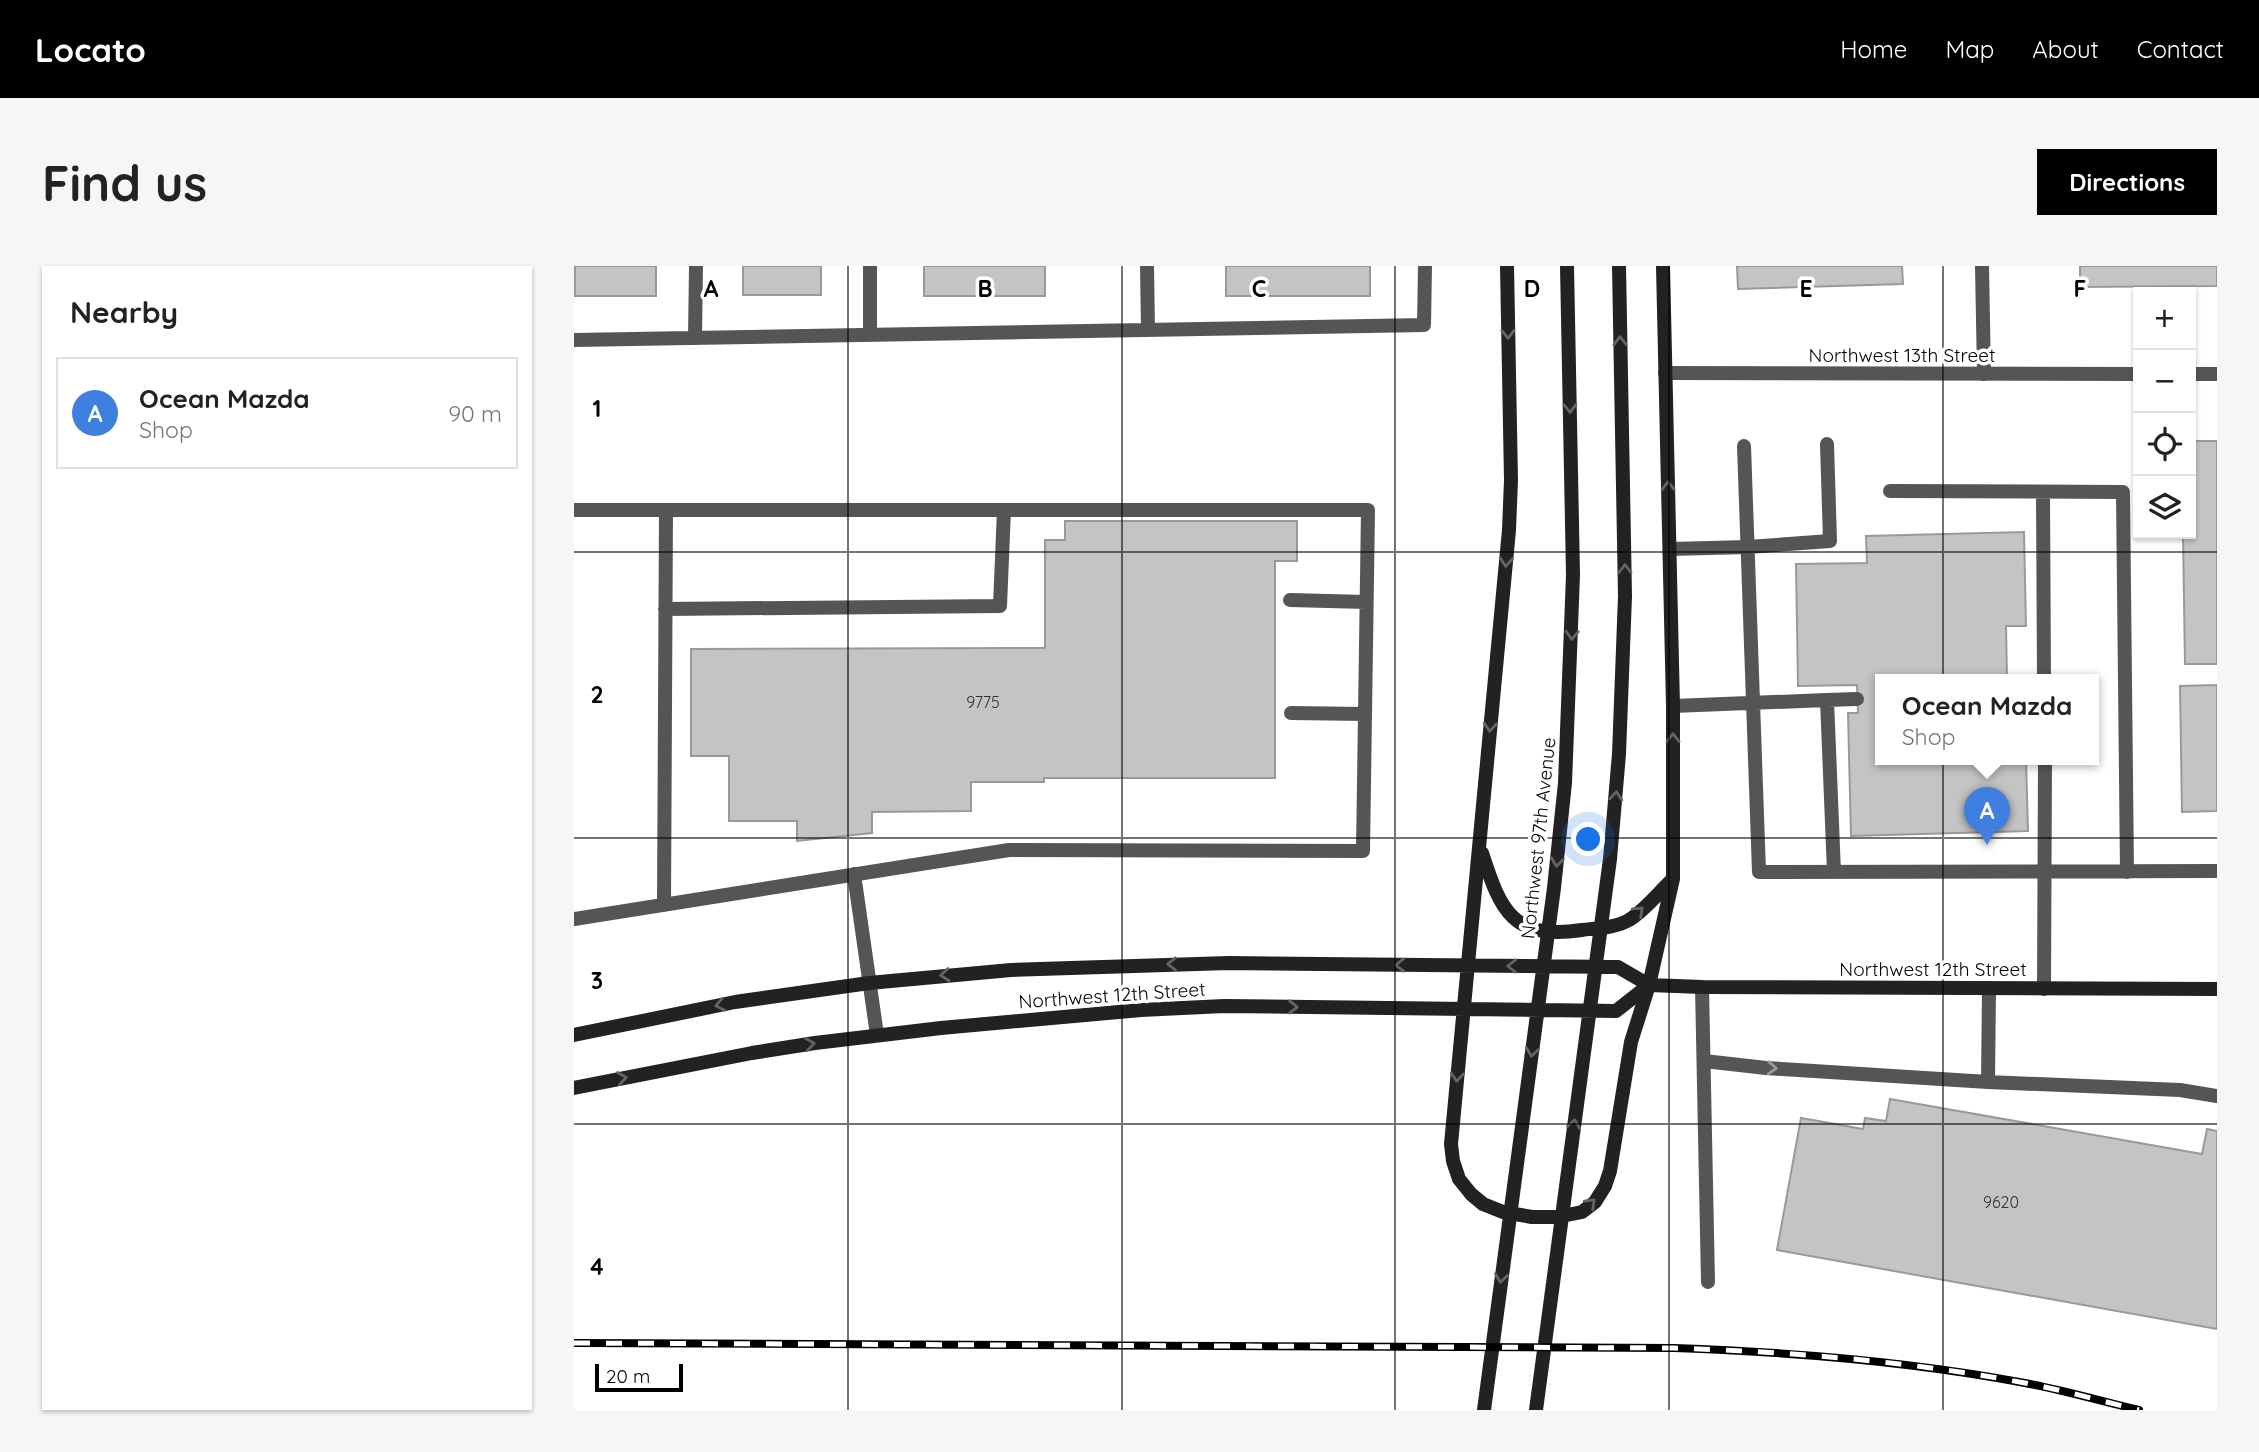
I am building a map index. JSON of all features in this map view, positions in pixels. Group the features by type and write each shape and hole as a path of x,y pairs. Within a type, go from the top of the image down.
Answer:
{"street":[{"path":"695,338 696,266"},
{"path":"870,266 870,335"},
{"path":"1147,266 1148,330"},
{"path":"574,340 1424,326 1425,266"},
{"path":"1507,266 1510,518 1451,1144 1452,1161 1459,1179 1483,1204 1503,1212 1532,1217 1557,1217 1582,1212 1595,1202 1605,1186 1614,1154 1631,1042 1648,985 1673,879 1673,706 1663,266"},
{"name":"Northwest 97th Avenue","path":"1484,1410 1554,888 1565,783 1573,627 1573,496 1567,266"},
{"path":"1536,1410 1606,888 1616,793 1624,649 1619,266"},
{"path":"1982,266 1984,374"},
{"name":"Northwest 13th Street","path":"1665,373 2133,374"},
{"path":"2196,374 2217,374"},
{"path":"1670,549 1830,541 1827,443"},
{"path":"1744,446 1759,872 2217,871"},
{"path":"1890,491 2123,492 2127,872"},
{"path":"2043,492 2044,674"},
{"path":"574,510 1368,510 1363,851 1009,850 574,919"},
{"path":"664,905 666,510"},
{"path":"666,609 1000,606 1004,510"},
{"path":"1290,600 1366,602"},
{"path":"1673,706 1857,699"},
{"path":"1827,700 1834,872"},
{"path":"1291,713 1365,714"},
{"path":"2044,989 2045,765"},
{"path":"1480,845 1500,903 1512,918 1525,926 1546,932 1575,931 1619,924 1630,919 1673,879"},
{"path":"854,874 877,1035"},
{"name":"Northwest 12th Street","path":"574,1035 736,1002 869,983 942,975 1096,966 1229,963 1618,967 1648,985 1702,987 2217,989"},
{"name":"Northwest 12th Street","path":"574,1088 751,1053 877,1035 1039,1018 1224,1006 1616,1011 1648,985"},
{"path":"1702,987 1708,1282"},
{"path":"1987,1082 1989,988"},
{"path":"1704,1061 1766,1068 1987,1082 2180,1090 2217,1096"}],"building":[{"path":"575,266 656,266 656,296 575,296"},
{"path":"743,266 821,266 821,295 743,295"},
{"path":"924,266 1045,266 1045,296 924,296"},
{"path":"1226,266 1370,266 1370,296 1226,296"},
{"path":"1737,266 1902,266 1903,284 1738,289"},
{"path":"2080,266 2217,266 2217,286 2080,287"},
{"path":"2196,441 2217,441 2217,664 2185,664 2183,539 2196,539"},
{"path":"1065,521 1297,521 1297,561 1275,561 1275,778 1044,778 1044,782 971,782 971,811 872,812 872,833 797,841 797,821 729,821 729,756 691,756 691,649 1045,648 1045,540 1065,540"},
{"path":"2024,532 2026,626 2006,626 2007,674 1875,674 1875,765 2026,765 2028,831 1851,836 1848,713 1858,713 1857,685 1798,686 1796,564 1867,563 1866,536"},
{"path":"2217,685 2217,811 2182,812 2180,686"},
{"path":"1890,1099 2202,1154 2207,1129 2217,1131 2217,1329 1777,1250 1801,1118 1863,1129 1865,1118 1886,1121"}],"railway":[{"path":"574,1343 1674,1348 1806,1355 1938,1369 2039,1386 2139,1410"}],"place":[{"name":"Ocean Mazda","path":"1987,845"}]}
